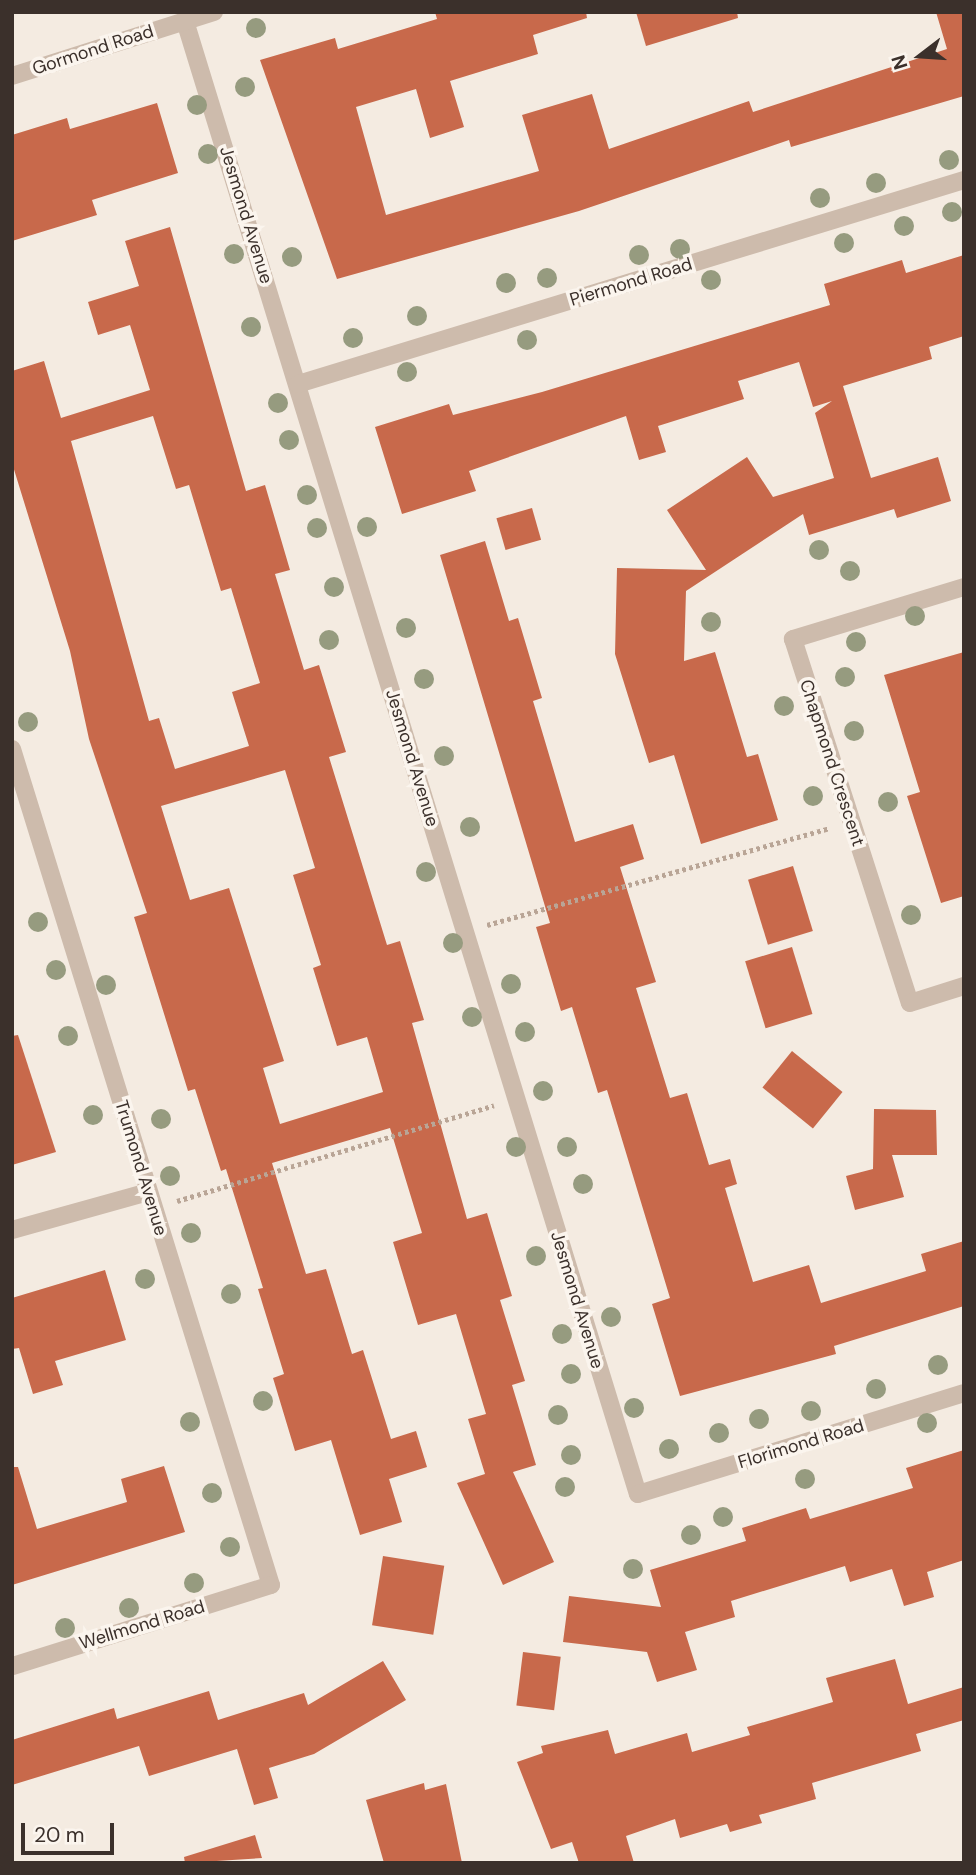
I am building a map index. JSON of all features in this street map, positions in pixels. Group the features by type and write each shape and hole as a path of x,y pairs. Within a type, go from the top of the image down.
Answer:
{"street":[{"name":"Gormond Road","path":"12,76 214,12"},
{"name":"Jesmond Avenue","path":"185,21 638,1494"},
{"name":"Piermond Road","path":"298,384 964,180"},
{"name":"Chapmond Crescent","path":"964,587 793,639 910,1003 964,986"},
{"name":"Trumond Avenue","path":"12,749 271,1585"},
{"path":"12,1230 150,1200"},
{"name":"Florimond Road","path":"638,1494 964,1393"},
{"name":"Wellmond Road","path":"12,1666 271,1585"}],"path":[{"path":"464,932 850,822"},
{"path":"150,1200 515,1099"}],"building":[{"path":"435,12 586,12 587,18 533,35 538,54 450,81 464,127 430,138 416,89 356,107 386,215 539,171 522,115 592,94 609,149 749,101 753,112 947,49 936,12 964,12 964,96 791,147 789,140 579,211 337,279 260,60 335,38 338,49 437,19"},
{"path":"636,12 737,12 738,18 646,46"},
{"path":"157,103 178,173 92,200 97,215 12,241 12,135 67,118 70,129"},
{"path":"170,227 246,491 265,485 290,570 275,574 304,670 319,665 346,752 329,757 387,945 400,941 424,1020 412,1023 467,1219 487,1213 512,1296 500,1300 525,1381 512,1385 536,1465 513,1472 554,1562 503,1585 457,1483 485,1474 468,1419 486,1414 456,1314 418,1325 393,1242 422,1233 390,1128 272,1163 306,1274 326,1269 352,1354 363,1350 391,1439 416,1431 427,1467 389,1479 402,1522 360,1535 331,1440 295,1451 273,1378 284,1374 258,1289 263,1288 226,1169 221,1171 195,1089 188,1091 134,917 147,913 89,739 70,651 12,463 12,371 44,361 61,418 150,390 130,325 98,335 88,302 139,286 125,241","holes":["153,416 176,489 189,485 221,591 231,588 260,683 232,692 249,746 175,769 159,718 149,721 71,441","285,770 315,868 293,875 321,965 313,968 337,1046 367,1037 383,1092 280,1124 263,1068 284,1061 229,888 190,900 161,806"]},
{"path":"964,255 964,336 929,347 932,359 843,386 871,478 938,457 951,501 897,518 894,509 809,535 803,514 686,591 684,661 715,652 747,757 758,754 778,820 701,844 674,755 649,763 615,654 617,568 706,570 667,510 747,457 773,497 834,478 815,413 832,401 813,407 799,362 738,381 744,399 658,426 666,452 639,460 626,416 469,471 476,491 402,514 375,427 449,404 453,415 542,392 830,305 824,284 902,260 906,273"},
{"path":"532,508 541,540 506,550 496,518"},
{"path":"485,541 509,621 518,618 542,698 533,701 575,842 633,824 644,859 620,867 656,982 636,988 670,1098 687,1093 709,1165 730,1159 737,1184 725,1188 753,1282 809,1265 821,1303 926,1271 921,1254 964,1241 964,1306 834,1346 836,1354 680,1396 652,1304 670,1298 607,1090 598,1093 572,1007 561,1011 536,927 550,923 440,555"},
{"path":"964,652 964,896 941,903 907,796 920,792 884,675"},
{"path":"793,866 813,931 768,945 748,880"},
{"path":"792,947 812,1014 766,1028 745,961"},
{"path":"18,1035 56,1152 12,1165 12,1036"},
{"path":"792,1051 843,1092 813,1128 762,1088"},
{"path":"874,1109 936,1110 937,1155 892,1155 904,1197 855,1210 846,1176 873,1169"},
{"path":"105,1270 126,1340 55,1361 63,1385 33,1394 19,1348 12,1349 12,1298"},
{"path":"964,1450 964,1560 927,1572 934,1597 904,1606 892,1569 850,1582 845,1566 731,1601 735,1617 685,1632 697,1670 657,1682 647,1652 563,1642 569,1596 661,1607 650,1570 746,1541 742,1528 806,1508 810,1519 913,1488 906,1468"},
{"path":"164,1466 185,1532 12,1585 12,1467 18,1467 37,1529 127,1502 121,1479"},
{"path":"383,1556 444,1566 433,1635 372,1625"},
{"path":"523,1652 561,1657 554,1710 516,1706"},
{"path":"895,1659 908,1704 964,1687 964,1720 916,1734 921,1751 812,1783 816,1799 759,1815 762,1823 730,1832 727,1824 680,1838 675,1819 626,1836 634,1863 579,1863 572,1842 551,1849 517,1762 543,1753 541,1746 608,1730 615,1754 687,1733 692,1752 750,1735 747,1727 833,1702 826,1678"},
{"path":"383,1661 406,1700 314,1754 269,1768 278,1798 254,1805 237,1749 149,1776 139,1746 12,1785 12,1740 114,1708 117,1719 209,1691 218,1720 304,1693 308,1705"},
{"path":"424,1783 425,1790 446,1784 462,1863 384,1863 366,1800"},
{"path":"255,1835 262,1858 185,1863 184,1857"}]}
